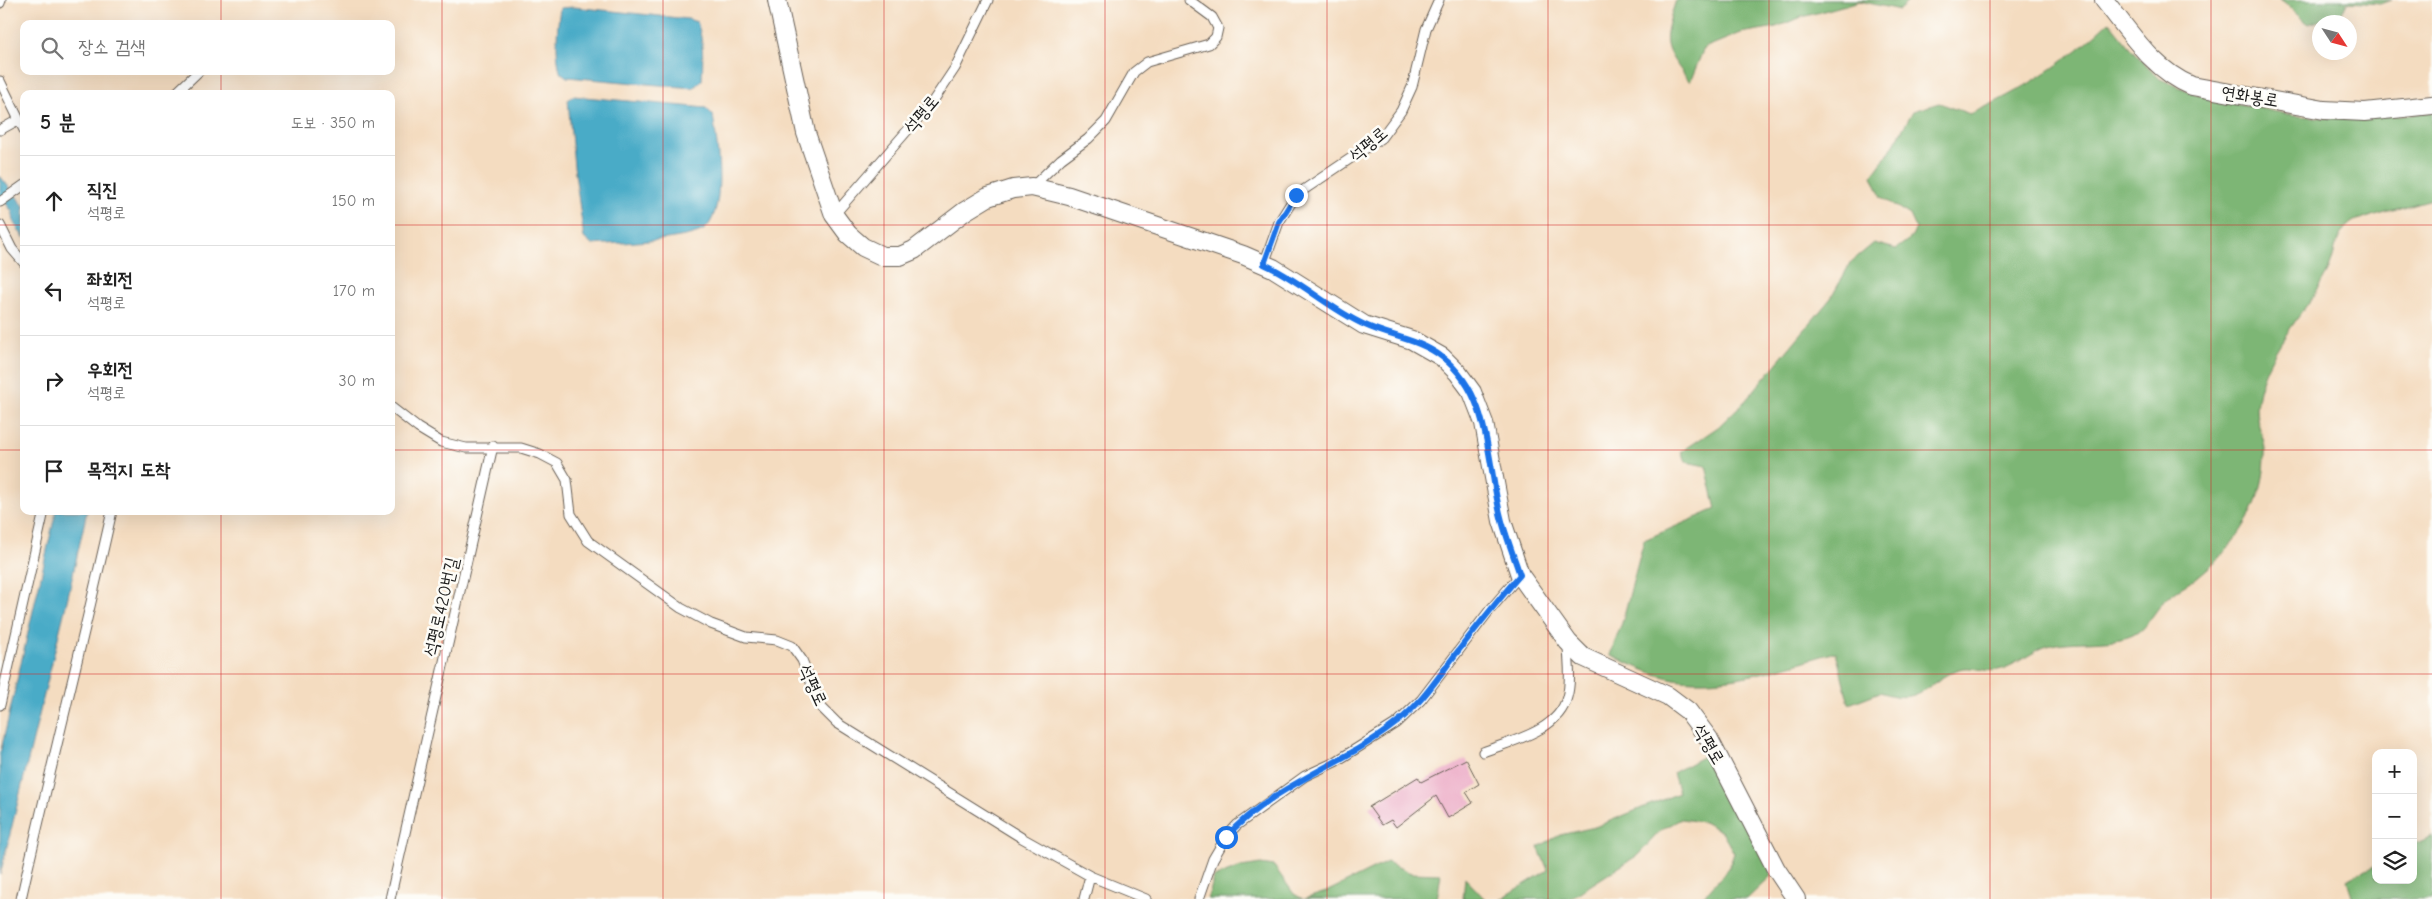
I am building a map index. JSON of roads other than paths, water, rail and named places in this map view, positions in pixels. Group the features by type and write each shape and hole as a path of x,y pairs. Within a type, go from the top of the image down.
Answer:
{"street":[{"name":"석평로","path":"777,0 806,133 834,215 848,234 863,247 882,256 900,256 914,250 988,196 1013,189 1032,187 1069,196 1243,255 1264,264 1364,325 1412,340 1442,357 1458,372 1472,392 1484,424 1502,521 1520,575 1568,642 1583,657 1668,696 1688,711 1709,739 1776,869 1796,899"},
{"name":"연화봉로","path":"2104,0 2160,68 2174,79 2192,86 2324,110 2365,112 2432,105"}],"lane":[{"name":"석평로","path":"834,215 933,101 955,68 988,0"},
{"path":"1032,187 1061,159 1088,139 1106,121 1134,72 1147,62 1209,44 1216,37 1218,28 1212,17 1189,0"},
{"name":"석평로","path":"1264,264 1279,222 1296,195 1381,138 1402,111 1412,87 1426,29 1439,0"},
{"path":"179,90 195,75"},
{"path":"0,81 20,123"},
{"path":"0,130 18,120"},
{"path":"0,202 20,188"},
{"path":"0,225 12,249 20,259"},
{"path":"395,410 418,428 441,442 466,448 493,446"},
{"name":"석평로","path":"493,446 521,448 540,454 556,463 567,480 571,514 588,541 608,558 681,608 711,624 746,636 777,640 792,646 802,660 821,707 837,723 925,780 1090,876 1146,899"},
{"name":"석평로420번길","path":"390,899 493,446"},
{"path":"0,705 43,515"},
{"path":"21,899 111,515"},
{"path":"1199,899 1214,859 1226,837 1237,825 1305,776 1335,762 1397,723 1421,700 1489,611 1520,575"},
{"path":"1483,752 1546,726 1560,714 1567,697 1568,642"},
{"path":"1084,899 1090,876"}],"water":[{"path":"574,7 688,19 697,22 702,44 702,80 693,88 567,77 560,72 558,64 558,24 560,8"},
{"path":"573,96 706,108 713,115 719,173 717,205 706,228 685,236 670,239 634,242 592,245 584,238 574,166 568,100"},
{"path":"0,176 20,201 20,232 14,223 12,211 0,196"},
{"path":"55,515 86,515 0,875 0,754"}]}
